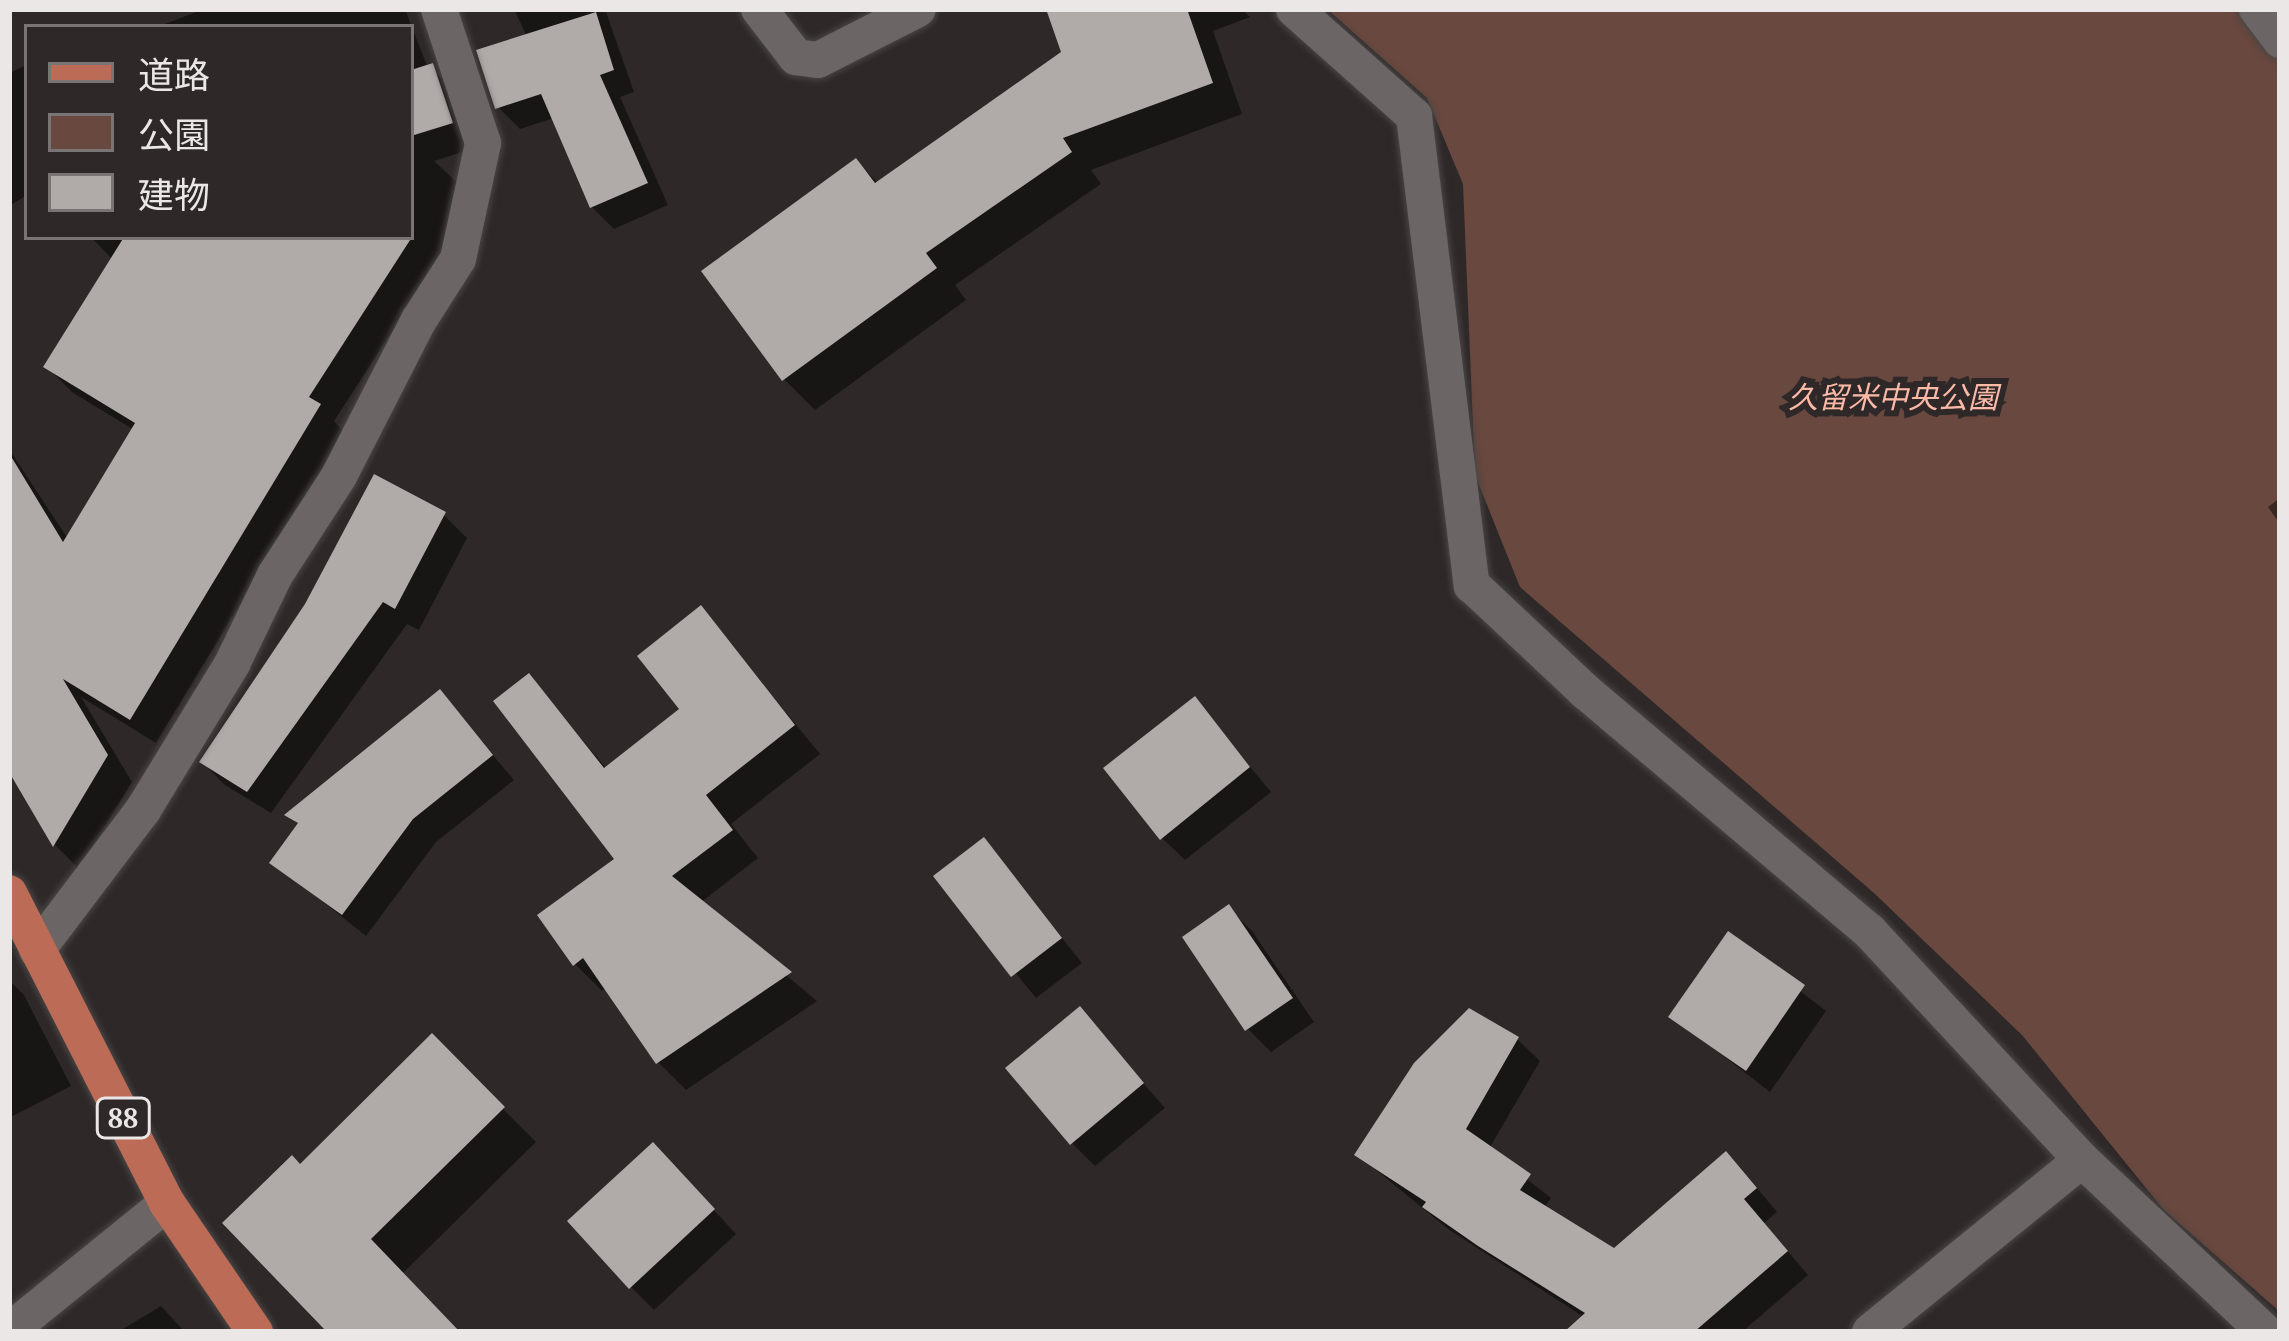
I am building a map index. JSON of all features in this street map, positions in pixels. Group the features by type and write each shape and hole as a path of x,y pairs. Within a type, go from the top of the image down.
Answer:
{"main road":[{"name":"88","path":"9,893 167,1203 255,1332"}],"street":[{"path":"37,950 143,810 232,664 275,575 339,476 418,320 458,259 483,143 439,9"},
{"path":"759,9 796,57 818,60 918,9"},
{"path":"1294,9 1414,116 1472,585 1585,691 1869,931 2083,1160 2265,1332"},
{"path":"2257,9 2280,40"},
{"path":"1870,1332 2083,1160"},
{"path":"9,1331 167,1203"}],"green space":[{"name":"久留米中央公園","path":"1327,9 2280,9 2280,1312 2163,1209 2022,1035 1874,893 1520,587 1475,475 1463,184 1427,98"}],"building":[{"path":"1046,9 1187,9 1213,83 1063,138 1072,152 926,253 937,268 782,381 701,271 856,158 875,183 1061,52"},
{"path":"596,12 614,70 600,75 648,183 590,208 541,94 495,109 476,50"},
{"path":"433,63 453,123 414,135 414,69"},
{"path":"122,240 410,240 309,397 321,404 130,720 63,679 108,755 53,847 9,772 9,453 63,542 135,423 43,367"},
{"path":"374,474 446,512 395,609 383,602 247,792 199,762 305,604"},
{"path":"701,605 795,725 706,795 733,830 672,876 792,972 656,1064 583,958 573,966 537,915 614,859 493,701 529,673 604,768 679,709 637,656"},
{"path":"440,689 493,755 413,819 342,915 269,863 298,823 284,815"},
{"path":"1195,696 1250,767 1160,840 1103,768"},
{"path":"984,837 1062,938 1011,977 933,876"},
{"path":"1229,904 1293,998 1245,1031 1182,937"},
{"path":"1728,931 1805,985 1746,1071 1668,1017"},
{"path":"1080,1006 1144,1083 1070,1145 1005,1068"},
{"path":"1469,1008 1519,1037 1466,1129 1531,1174 1520,1190 1614,1248 1726,1151 1757,1188 1744,1199 1788,1251 1694,1332 1564,1332 1585,1313 1478,1246 1422,1207 1426,1202 1354,1155 1414,1063"},
{"path":"432,1033 505,1107 371,1239 460,1332 327,1332 222,1223 292,1155 300,1164"},
{"path":"653,1142 715,1209 629,1289 567,1221"}]}
